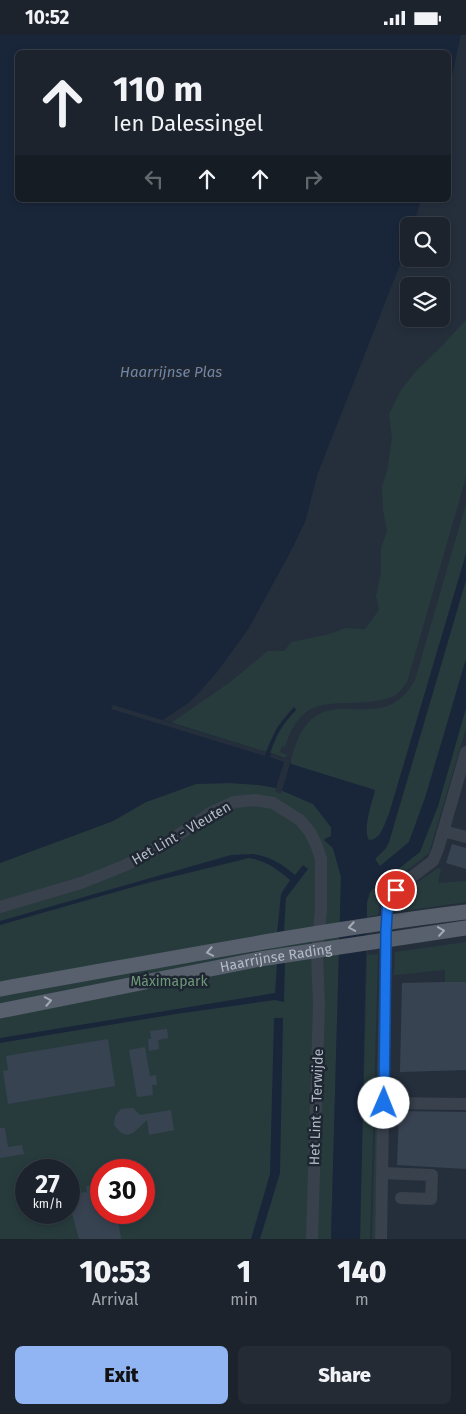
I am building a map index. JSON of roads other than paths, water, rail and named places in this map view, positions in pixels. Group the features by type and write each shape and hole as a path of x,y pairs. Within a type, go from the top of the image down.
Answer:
{"main road":[{"name":"Haarrijnse Rading","path":"0,989 375,923 466,912"},
{"name":"Haarrijnse Rading","path":"0,1011 260,959 466,928"}],"street":[{"path":"381,1239 388,897 404,882 433,861 466,752"},
{"name":"Het Lint - Vleuten","path":"0,907 81,883 126,865 171,840 212,812 234,802 255,800 273,803 300,820 310,832 321,859 321,909 317,954 319,975"},
{"path":"443,831 466,837"},
{"name":"Het Lint - Terwijde","path":"312,1239 319,975"},
{"path":"384,1103 466,1104"},
{"path":"382,1173 432,1175 431,1199 400,1199"}],"water":[{"name":"Haarrijnse Plas","path":"0,35 461,35 451,80 451,50 15,50 15,202 420,202 416,217 400,217 400,265 318,473 305,522 291,551 249,628 218,671 187,704 163,720 266,752 277,728 294,707 296,710 280,730 270,753 291,760 291,764 375,790 368,816 367,835 369,840 377,837 382,831 389,814 466,554 466,580 389,842 375,859 380,866 409,842 425,798 466,659 466,708 438,806 420,852 373,889 367,902 360,1239 331,1239 341,877 333,848 324,840 331,836 331,827 313,804 276,788 230,783 196,784 146,802 113,821 0,863"},
{"path":"253,854 276,861 295,875 303,865 308,869 286,898 284,931 277,933 281,894 290,880 271,866 249,858 147,883 0,925 0,921 231,855"},
{"path":"285,962 284,1002 275,1000 176,1014 0,1043 0,1038 275,993 277,963"},
{"path":"274,1018 283,1018 280,1173 260,1239 251,1239 270,1174"}],"park label":[{"name":"Máximapark","path":"169,981"}]}
